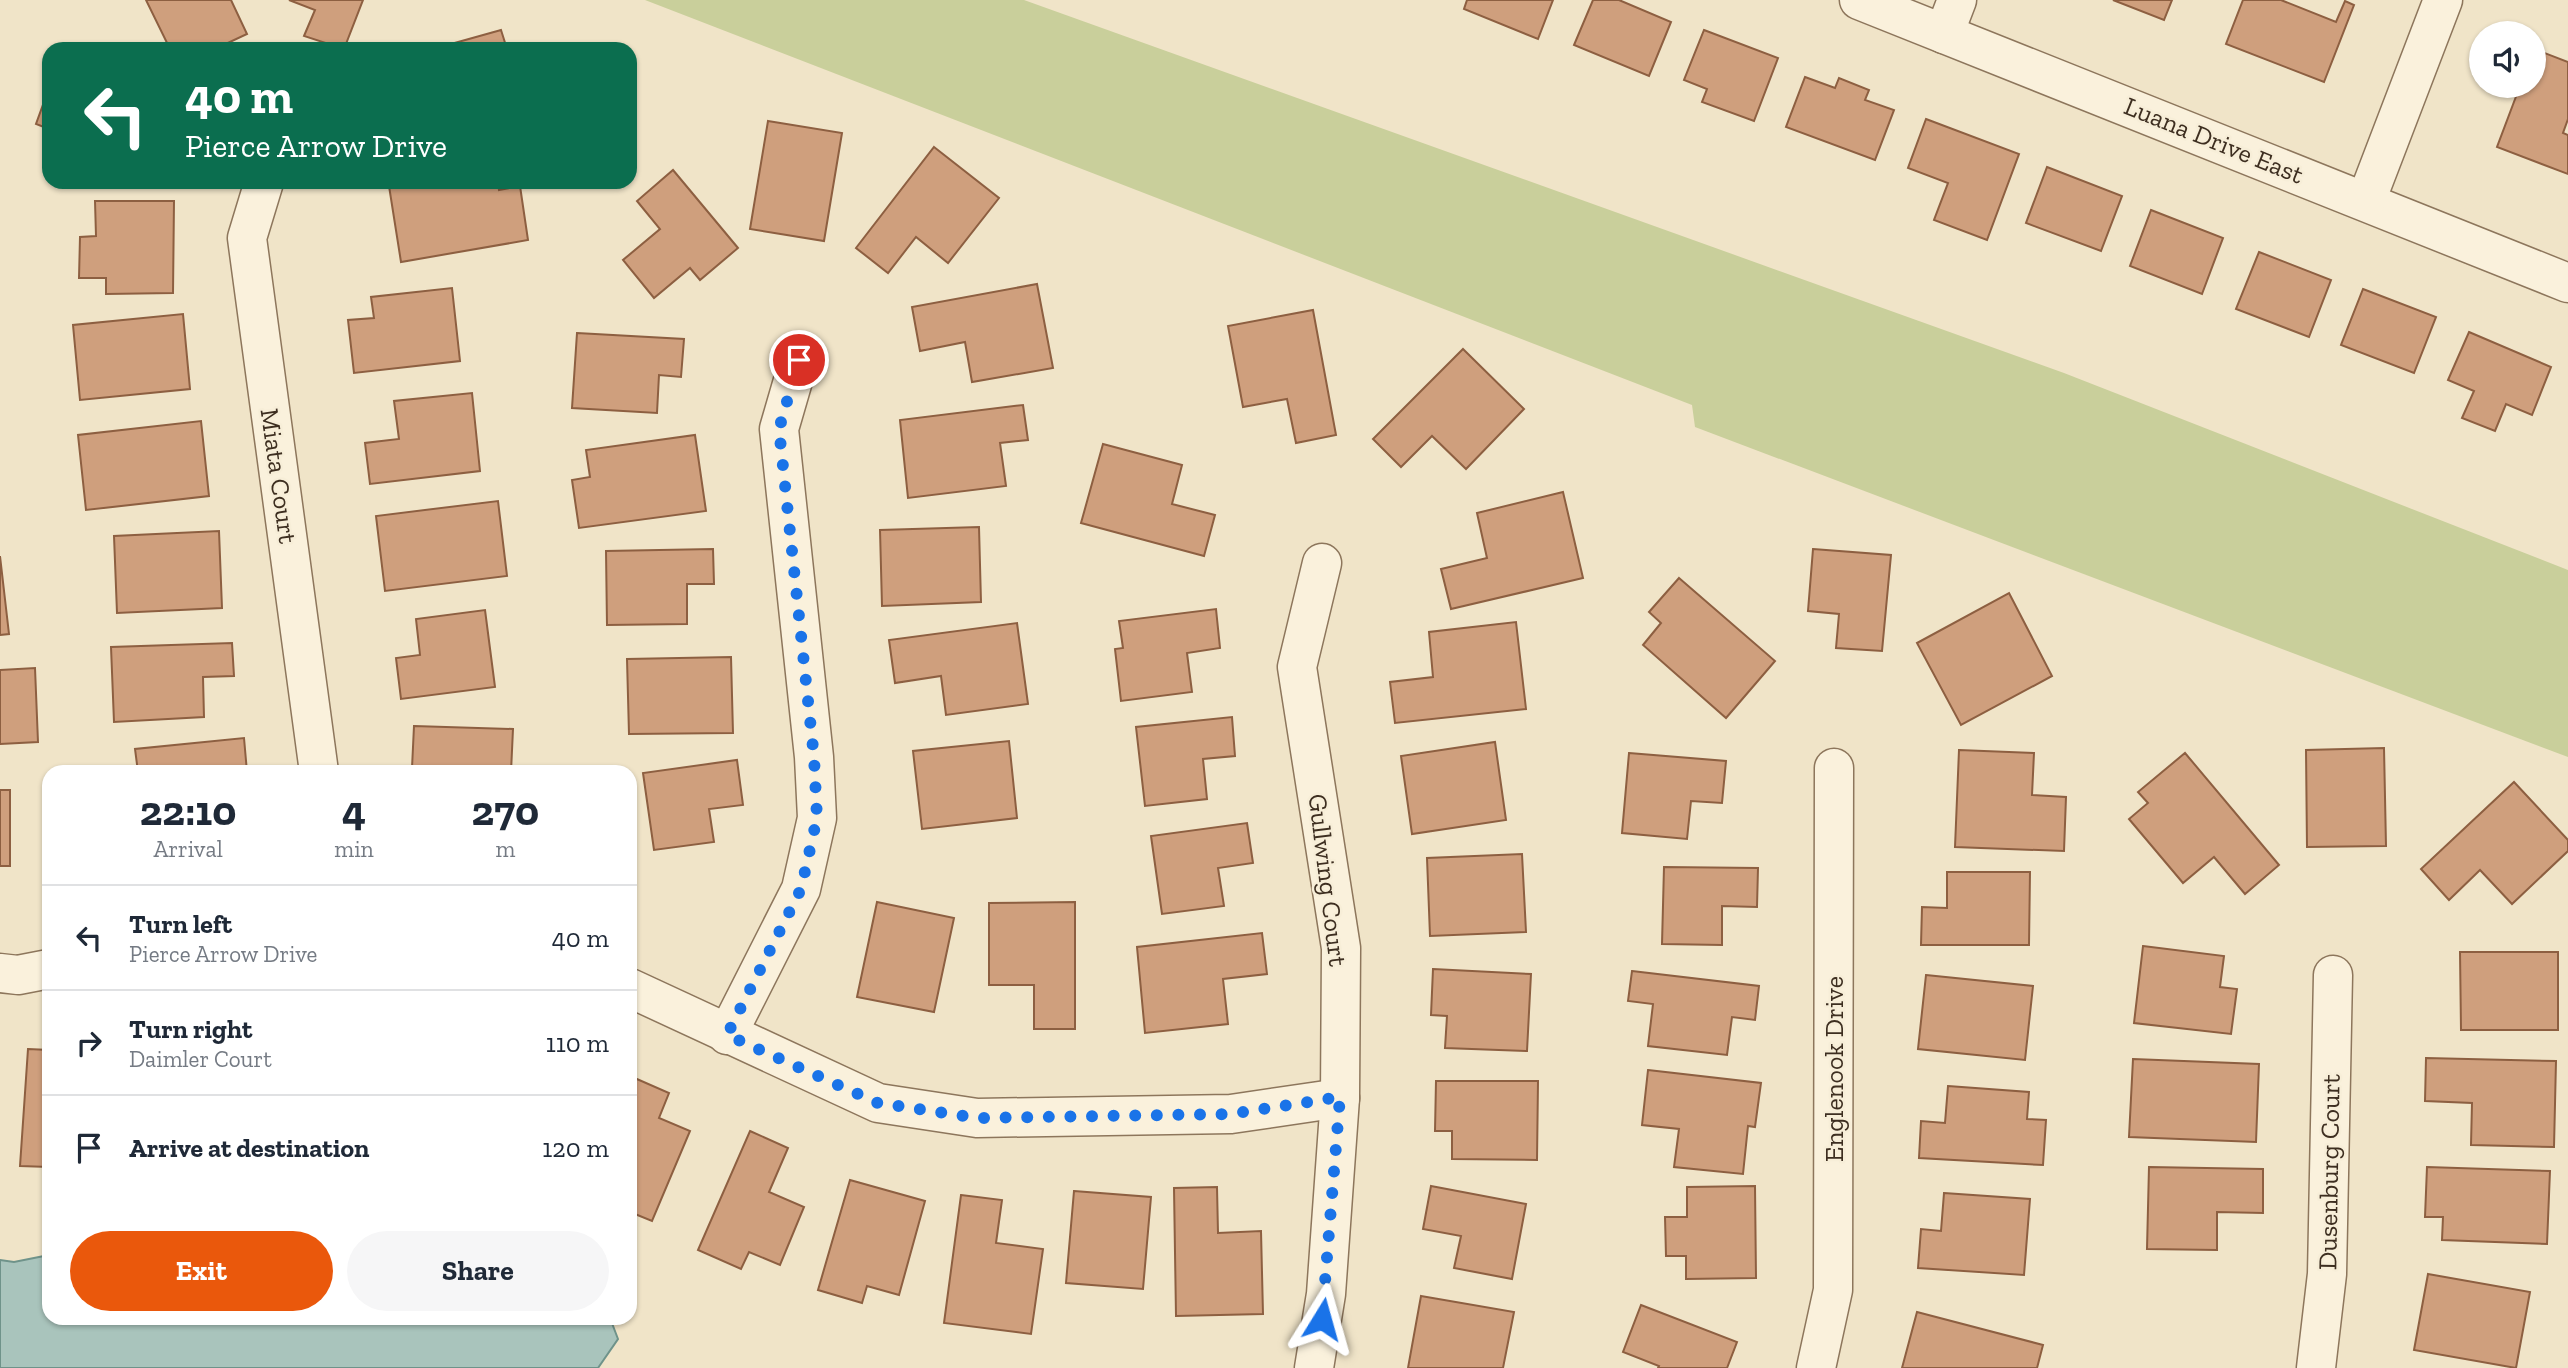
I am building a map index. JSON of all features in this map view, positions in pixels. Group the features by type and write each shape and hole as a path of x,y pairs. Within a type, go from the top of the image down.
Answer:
{"street":[{"name":"Luana Drive East","path":"1858,0 1950,17 2425,228 2568,283"},
{"path":"2366,201 2444,0"},
{"name":"Miata Court","path":"262,189 247,238 318,765"},
{"path":"727,1035 801,889 817,818 814,757 779,429 799,360"},
{"name":"Gullwing Court","path":"1314,1368 1326,1294 1340,1097 1341,948 1297,667 1322,563"},
{"name":"Englenook Drive","path":"1816,1368 1833,1290 1835,768"},
{"path":"0,973 18,975 42,970"},
{"name":"Dusenburg Court","path":"2316,1368 2327,1274 2333,975"},
{"path":"637,991 878,1103 977,1118 1231,1114 1340,1097"}],"green space":[{"path":"645,0 1024,0 2064,373 2568,570 2568,757 1695,427 1692,405"}],"water":[{"path":"42,1256 42,1325 613,1325 618,1339 598,1368 0,1368 0,1260 14,1262"}],"building":[{"path":"146,0 231,0 247,34 230,42 167,42"},
{"path":"289,0 363,0 347,42 322,42 304,36 315,10"},
{"path":"1467,0 1553,0 1538,39 1464,9"},
{"path":"1593,0 1619,0 1671,22 1649,76 1574,45"},
{"path":"2113,0 2172,0 2164,20"},
{"path":"2243,0 2281,0 2336,22 2345,1 2354,5 2324,82 2226,44"},
{"path":"501,30 505,42 458,42"},
{"path":"1704,30 1778,58 1754,121 1702,102 1707,89 1684,80"},
{"path":"2546,54 2568,62 2568,119 2563,133 2568,135 2568,174 2497,147 2515,98 2546,98"},
{"path":"1805,77 1835,88 1839,78 1869,90 1865,100 1894,110 1875,160 1786,127"},
{"path":"42,108 42,126 36,124"},
{"path":"1926,119 2019,154 1987,240 1934,220 1948,183 1908,168"},
{"path":"768,121 842,133 824,241 750,229"},
{"path":"934,147 999,198 948,263 916,237 888,273 856,248"},
{"path":"2047,167 2122,196 2101,251 2026,223"},
{"path":"673,170 738,248 700,280 690,268 654,298 623,260 660,229 637,201"},
{"path":"389,189 520,189 528,240 401,262"},
{"path":"95,201 174,201 173,293 106,294 106,278 79,278 80,237 96,236"},
{"path":"2151,210 2223,238 2202,294 2130,266"},
{"path":"2259,252 2331,280 2309,337 2236,309"},
{"path":"1037,284 1053,368 972,382 965,342 920,351 912,307"},
{"path":"452,288 460,361 354,373 348,320 374,318 371,297"},
{"path":"2363,289 2436,317 2414,373 2341,345"},
{"path":"1313,310 1336,435 1296,443 1287,399 1243,407 1228,326"},
{"path":"183,314 190,389 80,400 73,325"},
{"path":"2469,332 2551,367 2532,415 2506,404 2495,431 2462,418 2474,391 2448,380"},
{"path":"577,333 684,339 681,377 659,375 657,413 572,408"},
{"path":"1463,349 1524,409 1466,469 1432,436 1401,467 1373,439"},
{"path":"472,393 480,471 370,484 365,443 399,439 394,401"},
{"path":"1023,405 1028,440 1000,443 1006,486 908,498 900,420"},
{"path":"201,421 209,496 86,510 78,435"},
{"path":"695,435 706,511 579,528 572,480 590,477 586,450"},
{"path":"1103,444 1182,465 1172,504 1215,515 1204,556 1081,523"},
{"path":"1563,492 1583,578 1451,609 1441,569 1487,558 1477,513"},
{"path":"498,501 507,576 385,591 376,516"},
{"path":"979,527 981,602 882,606 880,530"},
{"path":"219,531 222,608 117,613 114,536"},
{"path":"713,549 714,584 687,584 687,624 607,625 606,551"},
{"path":"1813,549 1891,555 1882,651 1836,648 1839,614 1808,611"},
{"path":"0,556 9,634 0,635"},
{"path":"1679,578 1775,661 1726,718 1643,645 1661,623 1649,612"},
{"path":"2009,593 2052,676 1961,725 1917,643"},
{"path":"1216,609 1220,648 1187,653 1192,692 1121,701 1115,649 1123,648 1119,621"},
{"path":"485,610 495,687 401,699 396,658 420,655 416,619"},
{"path":"1516,622 1526,709 1395,723 1390,682 1433,677 1429,632"},
{"path":"1017,623 1028,704 946,715 941,676 895,683 889,640"},
{"path":"232,643 234,676 203,677 204,717 114,722 111,647"},
{"path":"731,657 733,733 629,734 627,659"},
{"path":"35,668 38,742 0,744 0,670"},
{"path":"1232,717 1235,756 1203,759 1207,799 1145,806 1136,727"},
{"path":"414,726 513,729 511,765 412,765"},
{"path":"244,738 246,765 137,765 135,749"},
{"path":"1009,741 1017,818 922,829 913,751"},
{"path":"1495,742 1506,820 1412,834 1401,756"},
{"path":"2384,748 2386,846 2307,847 2306,750"},
{"path":"1959,750 2034,753 2032,795 2066,797 2064,851 1955,847"},
{"path":"1629,753 1726,761 1722,803 1691,801 1687,839 1622,833"},
{"path":"2185,753 2279,865 2245,894 2214,857 2183,883 2129,819 2148,803 2138,792"},
{"path":"737,760 743,805 709,809 714,842 654,850 643,773"},
{"path":"2514,782 2568,840 2568,851 2512,904 2480,870 2449,900 2421,869"},
{"path":"0,790 10,790 10,866 0,866"},
{"path":"1247,823 1253,863 1218,868 1224,906 1162,914 1151,836"},
{"path":"1522,854 1526,932 1430,936 1427,858"},
{"path":"1664,867 1758,868 1757,907 1722,906 1722,945 1662,944"},
{"path":"1947,872 2030,872 2029,945 1921,945 1922,907 1947,908"},
{"path":"877,902 954,918 934,1012 857,997"},
{"path":"1075,902 1075,1029 1034,1029 1034,985 989,985 989,903"},
{"path":"1262,933 1267,974 1223,979 1228,1024 1145,1033 1137,947"},
{"path":"2143,946 2224,956 2220,987 2237,989 2231,1034 2134,1023"},
{"path":"2460,952 2558,952 2558,1030 2461,1030"},
{"path":"1433,969 1531,974 1527,1051 1445,1048 1447,1016 1431,1015"},
{"path":"1632,971 1759,986 1755,1020 1732,1017 1727,1055 1648,1046 1653,1004 1628,1001"},
{"path":"1926,975 2033,986 2025,1060 1918,1049"},
{"path":"28,1049 42,1050 42,1167 20,1166"},
{"path":"2426,1058 2556,1061 2554,1147 2471,1145 2472,1103 2425,1101"},
{"path":"2133,1059 2259,1064 2256,1142 2129,1137"},
{"path":"1648,1070 1761,1083 1755,1127 1748,1126 1743,1174 1674,1167 1679,1129 1642,1125"},
{"path":"637,1079 669,1093 659,1118 690,1131 652,1221 637,1215"},
{"path":"1436,1081 1538,1081 1537,1160 1452,1159 1452,1131 1435,1131"},
{"path":"1948,1086 2029,1092 2027,1119 2046,1120 2043,1165 1919,1158 1921,1121 1945,1123"},
{"path":"750,1131 788,1148 769,1192 804,1207 780,1265 749,1252 741,1269 698,1250"},
{"path":"2149,1167 2263,1169 2263,1213 2217,1212 2217,1250 2147,1249"},
{"path":"2427,1167 2550,1171 2547,1244 2442,1240 2443,1217 2425,1217"},
{"path":"850,1180 925,1201 899,1295 867,1286 862,1303 818,1290"},
{"path":"1431,1186 1526,1204 1512,1279 1454,1268 1461,1236 1423,1229"},
{"path":"1755,1186 1756,1278 1686,1279 1686,1256 1666,1256 1665,1217 1687,1217 1687,1187"},
{"path":"1217,1187 1218,1233 1261,1231 1263,1314 1176,1316 1174,1188"},
{"path":"1074,1191 1151,1197 1143,1289 1066,1283"},
{"path":"1944,1193 2030,1199 2024,1275 1918,1268 1921,1229 1941,1231"},
{"path":"961,1195 1002,1200 996,1243 1043,1249 1031,1334 944,1323"},
{"path":"2428,1274 2530,1292 2516,1368 2414,1350"},
{"path":"1421,1296 1514,1312 1503,1368 1408,1368"},
{"path":"1641,1305 1737,1342 1727,1368 1658,1368 1659,1366 1623,1352"},
{"path":"1917,1312 2043,1345 2037,1368 1902,1368"}],"route":[{"path":"799,360 779,429 814,757 817,818 801,889 727,1035 878,1103 977,1118 1231,1114 1340,1097 1322,1319"}]}
